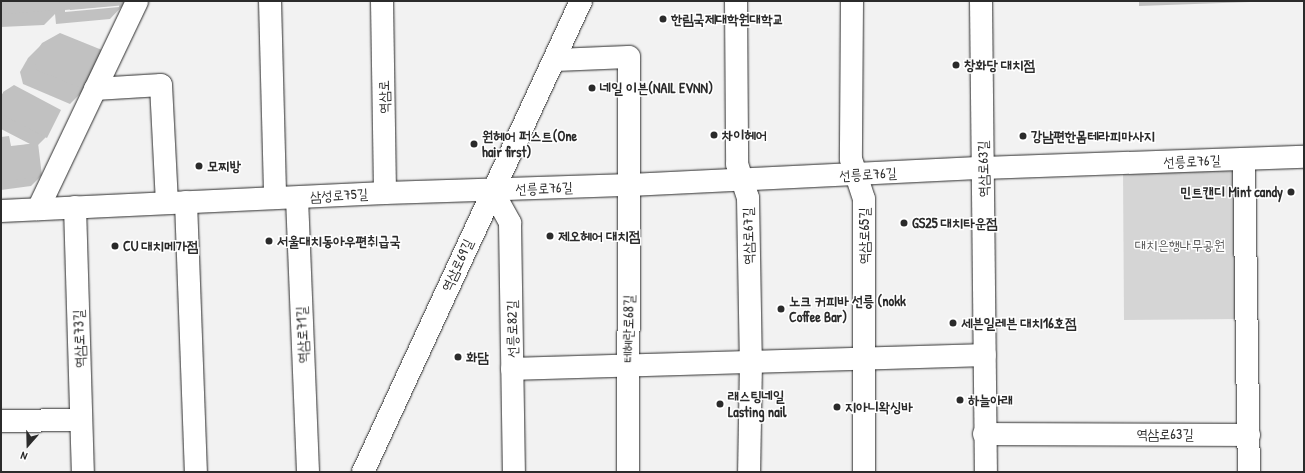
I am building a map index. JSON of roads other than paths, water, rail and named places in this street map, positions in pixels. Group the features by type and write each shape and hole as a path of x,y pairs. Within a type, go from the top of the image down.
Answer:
{"street":[{"path":"38,209 137,1"},
{"path":"270,1 275,198"},
{"name":"역삼로","path":"382,1 385,193"},
{"name":"역삼로69길","path":"363,472 492,190 555,60 581,1"},
{"name":"역삼로67길","path":"736,1 737,164 748,198 751,362 749,472"},
{"name":"역삼로65길","path":"852,1 851,159 864,199 864,472"},
{"name":"역삼로63길","path":"981,1 985,355 984,434 986,472"},
{"path":"555,60 629,57 630,185"},
{"path":"95,89 161,85 176,203 196,472"},
{"name":"선릉로76길","path":"492,190 856,175 983,168 1304,157"},
{"path":"1244,160 1249,472"},
{"name":"테헤란로68길","path":"628,472 630,185"},
{"name":"삼성로75길","path":"1,211 385,193 492,190"},
{"name":"선릉로82길","path":"492,190 510,223 514,472"},
{"name":"역삼로71길","path":"297,198 308,472"},
{"name":"역삼로73길","path":"75,207 83,472"},
{"path":"512,370 985,355"},
{"path":"1,421 81,420"},
{"name":"역삼로63길","path":"984,434 1249,435"}],"place":[{"name":"한림국제대학원대학교","path":"663,19"},
{"name":"창화당 대치점","path":"956,65"},
{"name":"네일 이븐(NAIL EVNN)","path":"592,88"},
{"name":"차이헤어","path":"714,135"},
{"name":"강남편한몸테라피마사지","path":"1023,136"},
{"name":"원헤어 퍼스트(One hair first)","path":"474,144"},
{"name":"모찌방","path":"199,166"},
{"name":"민트캔디 Mint candy","path":"1291,192"},
{"name":"GS25 대치타운점","path":"904,223"},
{"name":"제오헤어 대치점","path":"550,236"},
{"name":"서울대치동아우편취급국","path":"269,241"},
{"name":"CU 대치메가점","path":"115,246"},
{"name":"노크 커피바 선릉 (nokk Coffee Bar)","path":"781,309"},
{"name":"세븐일레븐 대치16호점","path":"953,323"},
{"name":"화담","path":"458,357"},
{"name":"하늘아래","path":"960,400"},
{"name":"래스팅네일 Lasting nail","path":"720,404"},
{"name":"지아니왁싱바","path":"837,407"}],"park label":[{"name":"대치은행나무공원","path":"1180,245"}]}
